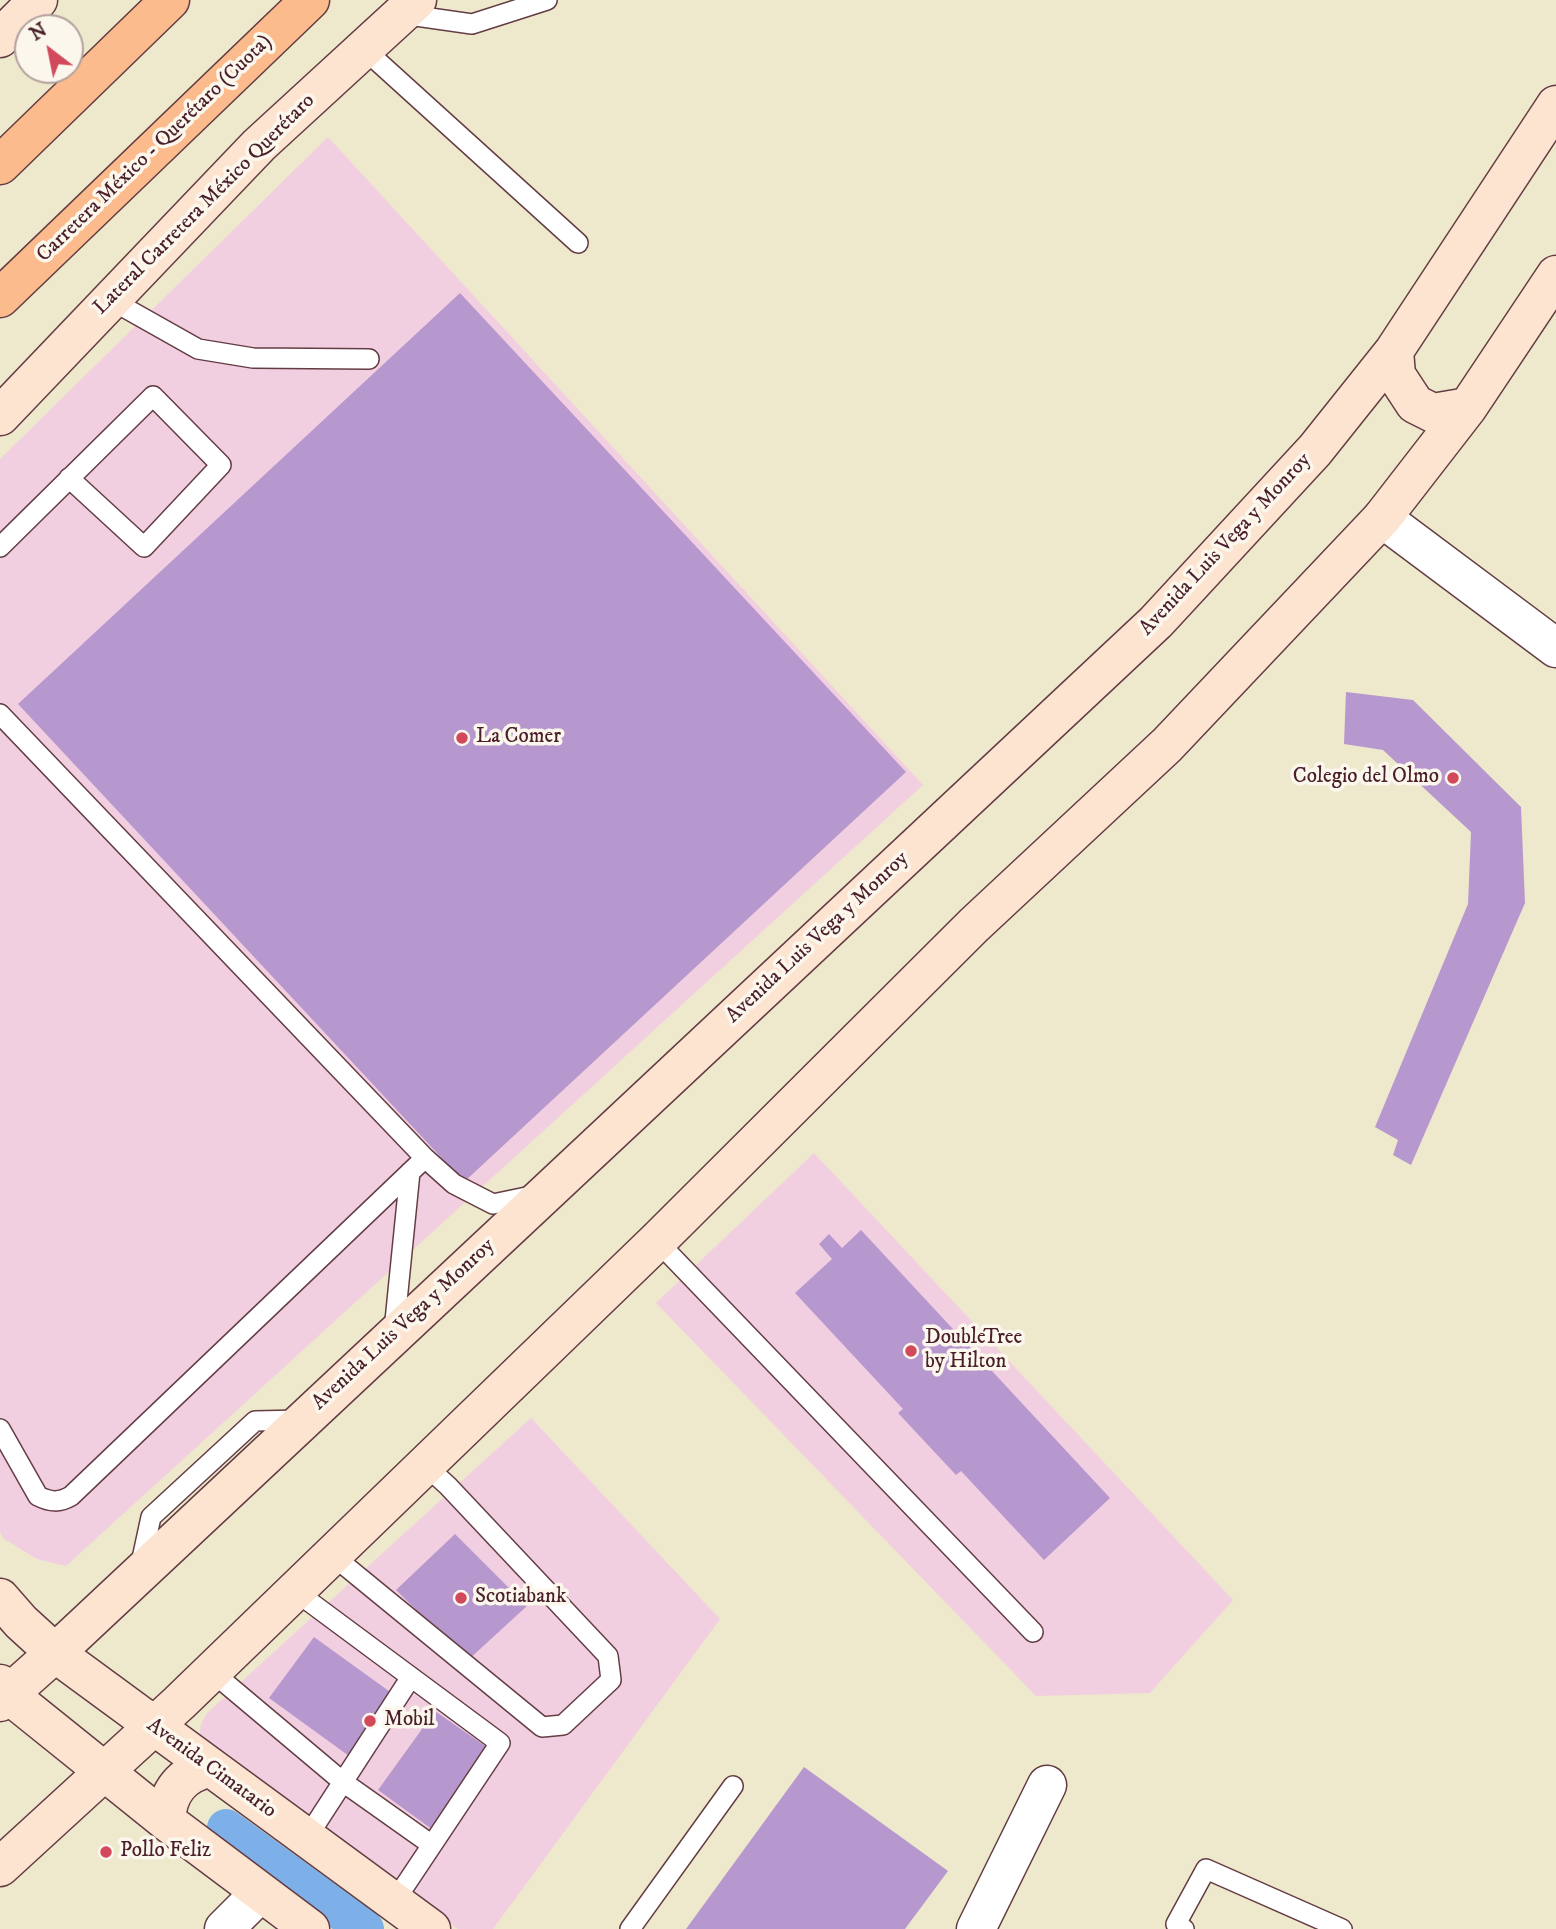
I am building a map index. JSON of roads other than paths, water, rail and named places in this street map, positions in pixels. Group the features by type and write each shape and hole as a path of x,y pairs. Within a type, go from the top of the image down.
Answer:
{"highway":[{"path":"0,165 170,0"},
{"name":"Carretera México - Querétaro (Cuota)","path":"0,298 310,0"}],"main road":[{"path":"0,37 38,0"},
{"name":"Lateral Carretera México Querétaro","path":"0,416 259,145 410,7"},
{"name":"Avenida Luis Vega y Monroy","path":"2,1692 55,1653 1156,621 1315,450 1394,351 1556,105"},
{"path":"0,1867 153,1727 295,1591 657,1241 974,925 1167,745 1382,517 1468,407 1556,275"},
{"path":"1394,351 1396,375 1415,404 1433,414 1468,407"},
{"name":"Avenida Cimatario","path":"0,1598 21,1622 55,1653 431,1929"},
{"path":"2,1692 166,1821 310,1929"},
{"path":"166,1821 170,1796 177,1786 198,1771 210,1768"}],"street":[{"path":"1382,517 1556,648"},
{"path":"976,1929 1047,1785"},
{"path":"224,1929 260,1893"}],"lane":[{"path":"410,7 472,23 547,0"},
{"path":"363,49 578,243"},
{"path":"111,300 198,349 253,358 369,359"},
{"path":"0,547 69,478 153,396 221,465 144,547 69,478"},
{"path":"0,714 425,1158 454,1184 493,1204 546,1192"},
{"path":"0,1429 38,1496 53,1502 63,1501 71,1496 425,1158"},
{"path":"394,1334 410,1172"},
{"path":"657,1241 1033,1632"},
{"path":"332,1555 542,1727 563,1725 611,1680 608,1656 449,1486 425,1465"},
{"path":"295,1591 500,1743 394,1902"},
{"path":"211,1671 343,1782 432,1845"},
{"path":"306,1839 411,1677"},
{"path":"630,1929 733,1786"},
{"path":"1184,1929 1176,1924 1206,1870 1342,1929"}],"waterway":[{"path":"226,1828 365,1929"}],"place":[{"name":"La Comer","path":"462,738"},
{"name":"Colegio del Olmo","path":"1453,778"},
{"name":"DoubleTree by Hilton","path":"911,1351"},
{"name":"Scotiabank","path":"461,1598"},
{"name":"Mobil","path":"370,1721"},
{"name":"Pollo Feliz","path":"106,1852"}]}
